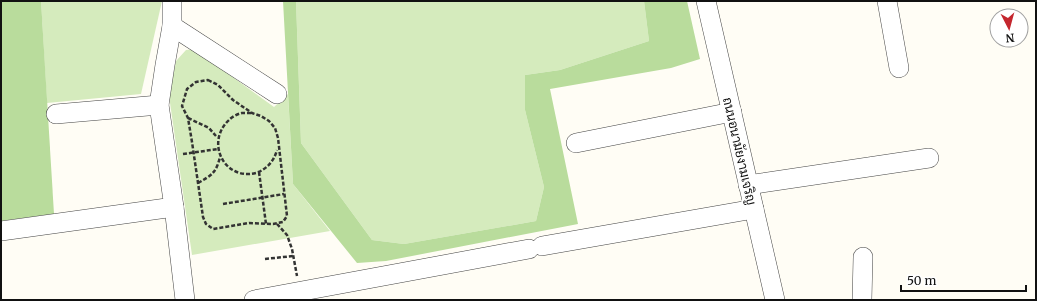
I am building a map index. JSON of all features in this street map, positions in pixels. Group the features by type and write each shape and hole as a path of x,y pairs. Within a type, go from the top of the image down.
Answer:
{"street":[{"path":"172,1 172,26 160,105 185,300"},
{"name":"ถนนอนามัยงามเจริญ","path":"706,1 775,300"},
{"path":"887,1 899,68"},
{"path":"172,26 277,94"},
{"path":"56,114 160,105"},
{"path":"576,143 732,112"},
{"path":"748,185 928,158"},
{"path":"1,231 174,207"},
{"path":"254,300 535,247 754,209"},
{"path":"862,257 862,300"}],"path":[{"path":"208,80 218,85 233,100 252,113 269,121 275,128 278,138 287,216 283,222 266,224 249,223 213,229 206,224 203,217 188,118 182,106 187,89 196,82 208,80"},
{"path":"252,113 232,117 224,124 219,133 217,143 220,156 224,162 231,169 241,173 251,174 259,172 270,165 275,157 278,147"},
{"path":"188,118 209,128 216,136"},
{"path":"167,156 218,149"},
{"path":"198,183 212,175 218,166 220,156"},
{"path":"259,172 266,224"},
{"path":"223,204 284,194"},
{"path":"276,223 287,234 292,249 299,292"},
{"path":"265,259 293,256"}],"green space":[{"path":"1,1 41,1 54,214 1,221"},
{"path":"41,1 162,1 141,94 47,103"},
{"path":"283,1 296,1 301,143 372,240 404,244 536,221 544,187 525,110 525,75 560,70 649,41 644,1 687,1 700,59 671,68 550,89 578,224 386,261 357,263 293,184"},
{"path":"296,1 644,1 649,41 560,70 525,75 525,110 544,187 536,221 404,244 372,240 301,143"},
{"path":"194,49 274,107 288,94 293,184 330,231 192,255 169,96 176,61 186,50"}]}
